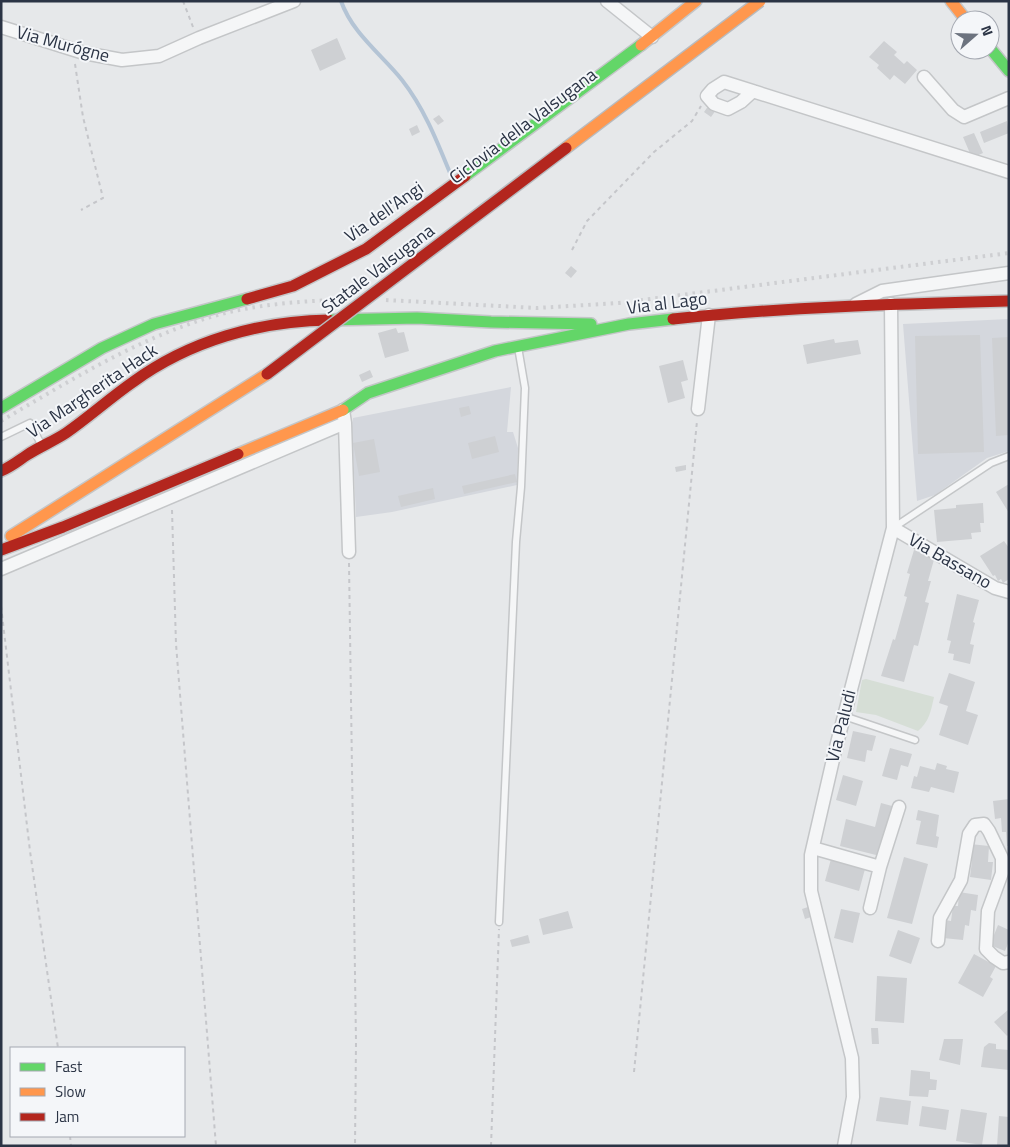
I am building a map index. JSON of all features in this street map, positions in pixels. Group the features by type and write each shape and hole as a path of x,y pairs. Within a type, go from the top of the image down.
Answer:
{"main road":[{"name":"Via dell'Angi","path":"1,408 102,348 154,324 293,286 366,249 652,37 696,1"},
{"name":"Statale Valsugana","path":"268,359 388,272 742,1"},
{"name":"Statale Valsugana","path":"1,542 267,374 760,1"},
{"path":"1000,60 1009,71"},
{"name":"Via al Lago","path":"1,550 63,527 152,490 324,415 343,410 368,393 518,345 629,324 709,315 855,305 1009,302"},
{"name":"Via Margherita Hack","path":"1,462 25,456 43,447 66,433 134,381 191,348 230,334 262,326 307,320 417,318 491,322 629,324"},
{"path":"472,321 489,336 495,351"},
{"path":"491,322 518,345"},
{"path":"122,452 236,380"},
{"name":"Via Margherita Hack","path":"1,471 13,466 25,456"}],"street":[{"name":"Via Murógne","path":"1,27 73,50 122,60 159,56 199,38 294,1"},
{"path":"607,1 652,37"},
{"path":"924,76 953,110 964,117 1009,98"},
{"path":"753,92 741,102 728,109 714,104 707,96 713,88 724,82 1009,172"},
{"path":"855,305 882,291 1009,273"},
{"name":"Via Paludi","path":"844,1146 853,1097 852,1058 811,891 810,874 813,848 844,716 893,528 891,304"},
{"path":"698,409 709,315"},
{"path":"343,410 349,552"},
{"path":"1,569 345,423"},
{"name":"Via Bassano","path":"893,528 995,588 1009,592"},
{"path":"870,908 880,867 899,807"},
{"path":"938,941 940,918 961,880 969,834 975,825 984,824 990,831 1002,858 1002,873 988,911 986,949 994,958 1003,963 1009,962"},
{"path":"813,848 880,867"}],"lane":[{"path":"499,922 516,542 522,472 525,388 518,345"},
{"path":"1,437 30,423 43,447"},
{"path":"893,528 991,463 1009,456"},
{"path":"152,490 156,478"},
{"path":"844,716 915,740"}],"path":[{"path":"183,1 199,38"},
{"path":"73,50 83,117 103,198 81,210"},
{"path":"572,250 587,222 654,152 692,121 707,96"},
{"path":"634,1072 698,409"},
{"path":"170,498 176,644 216,1146"},
{"path":"349,552 356,1042 355,1146"},
{"path":"1,606 29,841 58,1047"},
{"path":"491,1146 499,922"}],"shaded area":[{"path":"1009,319 1009,451 987,458 935,495 917,501 903,324"},
{"path":"511,387 507,432 513,432 518,448 517,485 392,512 356,517 353,418"},
{"path":"866,679 934,697 931,712 925,724 918,731 876,715 856,712 862,680"}],"building":[{"path":"337,38 346,59 320,71 311,50"},
{"path":"884,41 897,52 894,55 904,64 907,61 917,70 905,84 894,75 890,80 877,68 879,65 869,57"},
{"path":"709,105 716,110 711,117 704,112"},
{"path":"439,115 444,121 438,125 433,119"},
{"path":"1007,121 1009,133 984,143 980,132"},
{"path":"417,125 420,132 412,136 409,129"},
{"path":"974,133 983,153 972,158 963,137"},
{"path":"571,266 577,271 571,278 565,273"},
{"path":"396,328 398,333 404,332 409,351 385,358 378,333"},
{"path":"980,335 984,452 918,454 915,336"},
{"path":"1009,337 1009,435 996,436 992,338"},
{"path":"834,339 835,343 858,340 861,354 807,364 803,345"},
{"path":"683,360 688,380 681,382 685,398 668,403 659,366"},
{"path":"370,370 373,377 362,382 359,375"},
{"path":"469,406 471,414 461,417 459,408"},
{"path":"495,436 499,452 472,459 468,443"},
{"path":"374,439 380,472 359,476 353,443"},
{"path":"686,465 686,470 676,472 675,467"},
{"path":"515,474 517,482 464,494 462,486"},
{"path":"1009,484 1009,513 996,492"},
{"path":"433,488 435,499 401,507 398,496"},
{"path":"983,503 984,523 980,523 981,532 971,533 972,539 937,542 934,510 956,508 956,505"},
{"path":"1004,541 1009,548 1009,579 1003,583 1001,579 998,581 995,575 993,576 980,556"},
{"path":"914,550 935,556 928,581 931,581 925,602 929,603 918,646 914,645 904,682 881,676 893,639 895,640 907,597 904,596 910,574 907,573"},
{"path":"957,594 979,600 973,622 975,623 970,644 974,645 970,664 953,660 954,654 948,653 951,641 947,640"},
{"path":"949,673 975,682 966,711 978,715 968,745 939,735 948,706 939,703"},
{"path":"853,731 876,736 872,751 867,750 865,762 847,758"},
{"path":"890,748 912,754 908,767 901,765 897,780 882,776"},
{"path":"937,763 947,766 946,769 959,772 954,793 931,787 929,792 911,788 914,776 917,777 920,766 935,770"},
{"path":"843,775 863,781 856,806 836,800"},
{"path":"1009,799 1009,846 1007,846 1006,832 1002,832 1001,818 995,819 993,801"},
{"path":"881,803 892,806 880,856 840,846 846,819 875,827"},
{"path":"918,810 939,815 936,836 939,837 937,848 916,844 921,821 916,820"},
{"path":"970,844 989,846 988,862 993,862 991,880 970,877 972,861 968,860"},
{"path":"904,857 928,864 912,924 887,918"},
{"path":"831,859 865,869 859,891 825,881"},
{"path":"959,892 978,895 976,911 971,910 969,926 965,925 963,940 943,938 945,920 951,921 953,906 958,906"},
{"path":"808,907 811,917 805,919 802,909"},
{"path":"841,909 860,913 853,943 834,938"},
{"path":"568,911 573,928 543,935 539,919"},
{"path":"998,925 1009,930 1009,941 1005,951 990,945"},
{"path":"898,930 920,938 911,964 889,956"},
{"path":"528,935 530,943 512,947 510,940"},
{"path":"974,954 996,966 990,977 993,979 983,997 958,983"},
{"path":"877,976 907,978 904,1023 875,1021"},
{"path":"1009,1009 1009,1034 1007,1036 994,1022"},
{"path":"871,1028 878,1028 879,1044 872,1044"},
{"path":"944,1039 963,1039 960,1065 939,1060"},
{"path":"989,1043 996,1044 996,1049 1009,1050 1009,1070 981,1067 984,1047"},
{"path":"911,1070 930,1072 930,1079 937,1080 936,1090 929,1090 928,1097 909,1096"},
{"path":"880,1097 911,1101 908,1125 876,1121"},
{"path":"922,1106 949,1110 946,1130 919,1126"},
{"path":"961,1109 987,1113 982,1145 956,1141"},
{"path":"999,1116 1009,1117 1009,1146 997,1146"}],"waterway":[{"path":"341,1 352,23 402,80 417,102 435,137 450,173"}],"railway":[{"path":"386,300 537,308 619,303 1009,253"},
{"path":"1,421 99,365 175,329 233,311 332,300"}],"traffic: fast":[{"path":"465,176 641,45"},
{"path":"1000,60 1009,71"},
{"path":"1,408 102,348 154,324 247,299"},
{"path":"329,320 417,318 591,324"},
{"path":"343,410 368,393 495,351 629,324 673,319"}],"traffic: slow":[{"path":"641,45 696,1"},
{"path":"566,148 760,1"},
{"path":"951,1 958,10"},
{"path":"11,536 267,374"},
{"path":"238,454 343,410"}],"traffic: jam":[{"path":"267,374 566,148"},
{"path":"247,299 293,286 366,249 465,176"},
{"path":"673,319 799,309 1009,301"},
{"path":"1,471 57,439 133,382 177,355 226,336 251,329 277,324 329,320"},
{"path":"1,550 63,527 238,454"}]}
